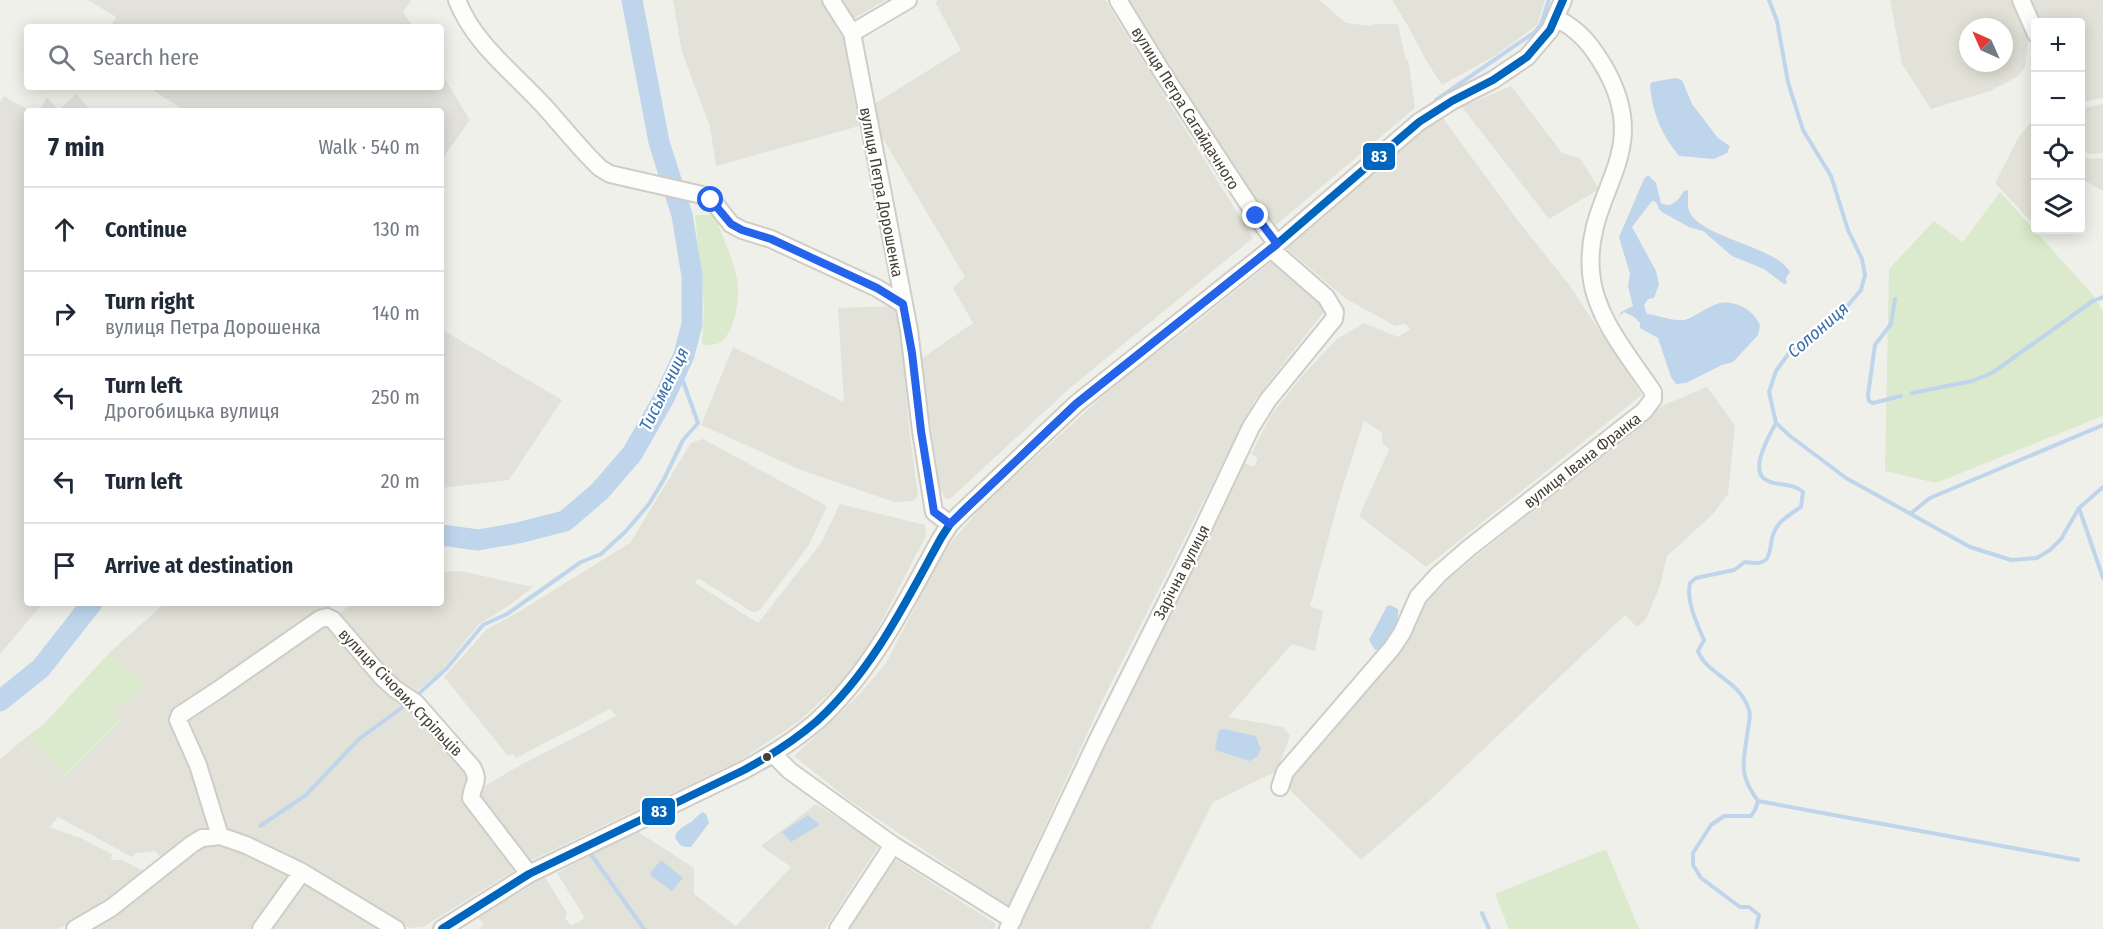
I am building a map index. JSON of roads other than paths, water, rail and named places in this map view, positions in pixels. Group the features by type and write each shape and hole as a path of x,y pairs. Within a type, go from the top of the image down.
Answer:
{"street":[{"path":"457,0 468,23 481,42 544,106 590,159 610,174 702,195 711,200 731,224 742,230 771,239 877,288 903,304"},
{"name":"вулиця Петра Дорошенка","path":"831,0 852,33 912,353 934,512 950,524"},
{"path":"852,33 908,0"},
{"name":"вулиця Петра Сагайдачного","path":"1118,0 1274,247"},
{"path":"442,929 529,874 773,754 816,722 842,696 870,661 950,524 1076,404 1274,247 1419,122 1443,106 1493,80 1527,57 1545,38 1563,0"},
{"path":"2021,0 2031,23"},
{"name":"вулиця Івана Франка","path":"1280,787 1285,772 1392,648 1402,633 1418,597 1427,585 1468,548 1644,411 1653,399 1653,392 1603,313 1593,287 1590,271 1593,236 1622,150 1623,121 1620,101 1613,82 1590,44 1575,28 1556,18"},
{"name":"Зарічна вулиця","path":"1010,925 1097,741 1251,427 1268,400 1334,319 1335,312 1326,297 1274,247"},
{"name":"вулиця Січових Стрільців","path":"220,836 198,765 178,720 180,715 320,619 327,617 333,620 382,677 416,703 472,766 477,783 471,798 529,874"},
{"path":"773,754 790,771 1010,925"},
{"path":"75,929 111,908 192,844 202,838 220,836 246,845 302,872 396,929"},
{"path":"838,929 893,845"},
{"path":"261,929 302,872"}],"water":[{"path":"1676,78 1682,80 1692,104 1718,138 1730,146 1727,153 1714,159 1679,156 1673,148 1656,114 1650,85 1652,82"},
{"path":"1648,175 1656,183 1661,203 1671,204 1688,190 1689,210 1698,222 1725,237 1771,256 1783,263 1790,272 1786,278 1787,283 1784,284 1764,269 1732,256 1703,231 1689,227 1662,212 1656,202 1652,201 1632,227 1656,271 1659,284 1654,298 1648,299 1644,305 1647,314 1684,320 1714,305 1727,303 1741,306 1753,314 1760,326 1758,335 1733,362 1686,383 1676,384 1671,377 1658,338 1640,328 1640,323 1634,317 1624,312 1619,316 1621,312 1633,306 1628,286 1630,274 1619,237 1644,179"},
{"path":"1387,606 1398,609 1395,627 1384,644 1375,650 1369,640"},
{"path":"1219,730 1256,736 1261,749 1258,756 1250,761 1218,751 1215,748"},
{"path":"702,812 706,814 709,823 691,847 682,846 675,836"},
{"path":"808,815 819,824 818,826 791,842 782,832"},
{"path":"661,860 683,878 672,891 651,876 651,872"}],"waterway":[{"name":"Тисьмениця","path":"444,535 478,540 565,521 599,492 632,454 664,398 684,355 692,324 692,276 682,215 659,142 632,0"},
{"path":"1436,100 1535,32 1541,24 1549,0"},
{"name":"Солониця","path":"1769,0 1777,21 1788,82 1803,130 1831,176 1848,230 1862,259 1865,275 1861,290 1844,310 1792,349 1776,371 1769,392 1776,423 1846,478 1970,547 2011,560 2037,558 2050,550 2061,539 2079,508 2103,487"},
{"path":"1912,393 1972,381 1992,373 2093,301 2103,297"},
{"path":"1895,299 1891,324 1875,345 1868,395 1869,401 1873,403 1901,396"},
{"path":"416,696 446,669 483,625 507,614 581,562 601,554 626,531 649,504 683,440 698,423 678,367"},
{"path":"1756,929 1759,915 1749,907 1740,907 1701,878 1693,865 1693,853 1711,825 1724,816 1751,816 1758,801 1747,782 1744,766 1750,720 1749,710 1745,700 1731,684 1702,659 1698,651 1704,640 1693,612 1689,590 1690,583 1696,578 1734,570 1745,562 1763,562 1767,558 1774,531 1779,524 1801,507 1803,492 1795,487 1772,483 1762,477 1759,470 1762,454 1776,423"},
{"path":"1910,514 1930,498 2103,425"},
{"path":"2079,508 2103,578"},
{"name":"Тисьмениця","path":"0,701 41,668 90,606"},
{"path":"260,826 306,795 359,739 407,704"},
{"path":"727,787 770,765"},
{"path":"1758,801 2078,860"},
{"path":"590,853 644,929"},
{"path":"525,886 542,876"},
{"path":"1482,913 1489,929"}]}
